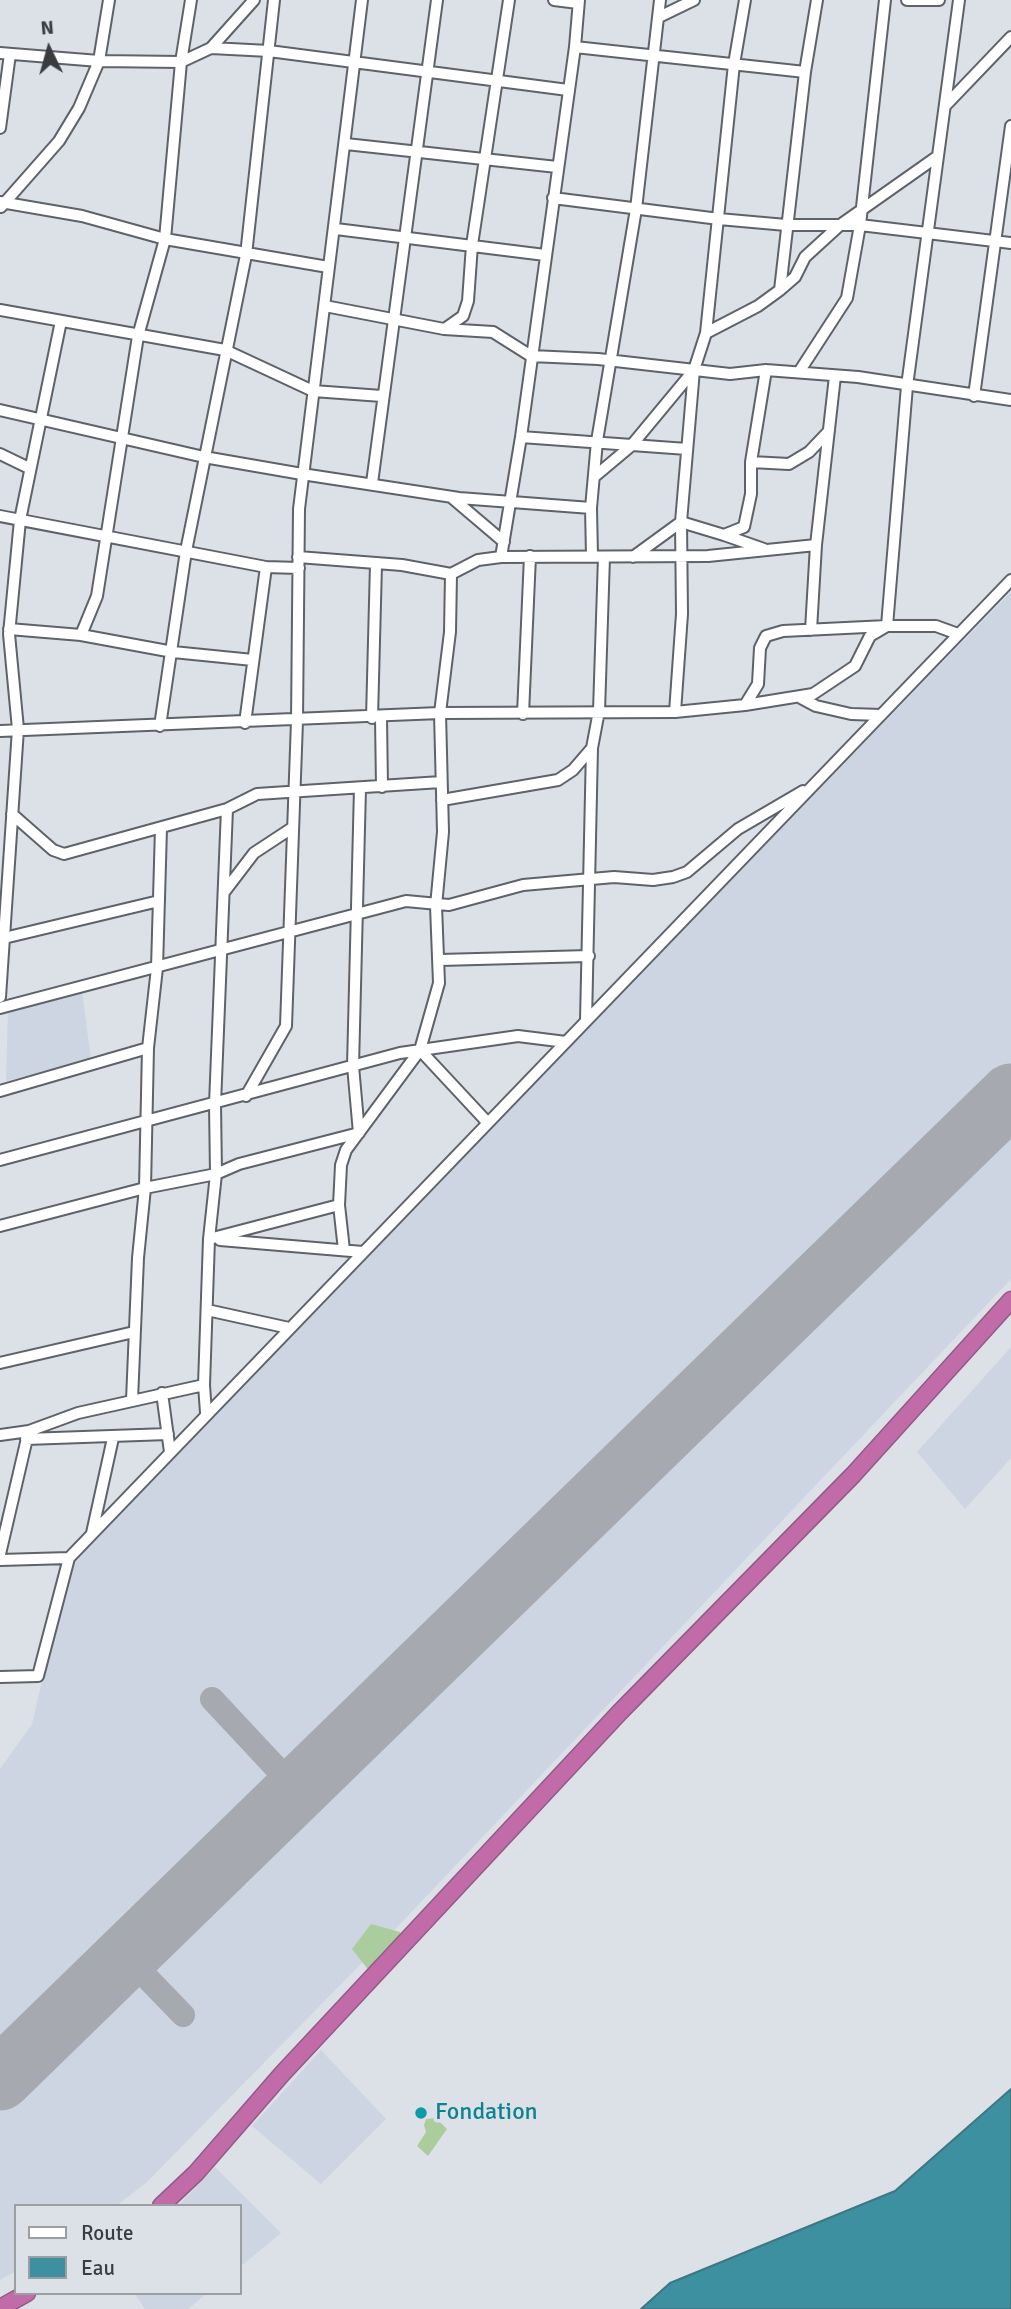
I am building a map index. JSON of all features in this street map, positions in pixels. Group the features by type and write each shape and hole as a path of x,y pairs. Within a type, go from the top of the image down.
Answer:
{"highway":[{"path":"163,2204 196,2173 282,2074 620,1712 853,1475 1011,1300"},
{"path":"0,2308 23,2295"}],"street":[{"path":"1,205 59,141 79,108 99,61 109,0"},
{"path":"81,635 97,596 138,336 165,239 181,62 191,0"},
{"path":"0,128 5,53 99,61 181,62 211,48 254,0"},
{"path":"160,726 186,551 246,255 274,0"},
{"path":"246,1096 286,1026 292,791 297,721 298,563 302,474 328,267 336,229 362,0"},
{"path":"372,483 437,0"},
{"path":"444,329 463,316 468,301 472,245 509,0"},
{"path":"501,557 521,437 575,47 578,1 554,0"},
{"path":"592,556 591,508 597,441 636,209 660,0"},
{"path":"659,17 694,0"},
{"path":"675,712 682,557 681,522 694,370 706,333 734,64 745,0"},
{"path":"780,290 805,72 817,0"},
{"path":"799,372 847,298 862,210 885,0"},
{"path":"907,0 939,0"},
{"path":"887,626 907,386 959,0"},
{"path":"945,106 1011,37"},
{"path":"575,47 805,72"},
{"path":"211,48 269,51 569,90"},
{"path":"974,396 1011,126"},
{"path":"346,144 557,167"},
{"path":"706,333 758,306 780,290 795,276 805,257 840,225 938,156"},
{"path":"553,198 719,219 786,225 860,225 927,236 1011,243"},
{"path":"1,205 82,216 165,239 328,267"},
{"path":"336,229 405,235 545,255"},
{"path":"324,306 444,329 493,332 531,356 611,361 730,374 766,370 799,372 1011,400"},
{"path":"0,310 225,350 313,391 382,396"},
{"path":"0,996 3,906 18,729 6,662 20,520 61,321"},
{"path":"594,477 631,446 694,370"},
{"path":"724,535 744,527 751,494 751,462 766,370"},
{"path":"811,630 816,545 835,376"},
{"path":"0,410 204,457 302,474 451,497 591,508"},
{"path":"751,462 789,464 808,452 829,432"},
{"path":"521,437 687,449"},
{"path":"0,454 29,468"},
{"path":"451,497 504,542"},
{"path":"0,516 266,567 298,563 376,564 451,574 478,560 501,557 682,557 816,545"},
{"path":"681,522 768,550"},
{"path":"633,557 681,522"},
{"path":"523,713 530,556"},
{"path":"586,1021 592,748 599,711 604,557"},
{"path":"376,564 376,718 382,787"},
{"path":"245,723 266,567"},
{"path":"344,1250 340,1205 341,1165 359,1133 420,1050 427,1018 439,992 440,960 436,906 442,862 440,713 450,632 451,574"},
{"path":"0,1677 38,1676 69,1558 92,1532 1011,580"},
{"path":"0,731 376,718 440,713 675,712 746,705 802,698 855,666 870,636 887,626"},
{"path":"746,705 758,684 760,648 766,636 811,630 887,626 936,626 958,634"},
{"path":"9,629 81,635 173,652 254,660"},
{"path":"802,698 816,706 851,714 881,715"},
{"path":"442,800 558,780 573,770 592,748"},
{"path":"12,814 58,853 227,809 254,794 441,782"},
{"path":"0,1008 406,901 436,906 471,901 523,885 614,877 653,880 687,872 738,829 814,785"},
{"path":"359,1133 353,1066 360,788"},
{"path":"206,1413 204,1385 209,1239 216,1174 215,1104 224,951 227,809"},
{"path":"132,1400 134,1332 145,1188 148,1048 157,968 162,828"},
{"path":"225,891 254,853 292,828"},
{"path":"4,938 159,901"},
{"path":"440,960 589,956"},
{"path":"0,1160 420,1050 518,1036 566,1042"},
{"path":"0,1091 148,1048"},
{"path":"420,1050 488,1123"},
{"path":"0,1226 145,1188 216,1174 239,1164 359,1133"},
{"path":"209,1239 340,1205"},
{"path":"209,1239 363,1252"},
{"path":"207,1310 289,1328"},
{"path":"0,1363 134,1332"},
{"path":"27,1435 78,1413 204,1385"},
{"path":"162,1393 170,1452"},
{"path":"0,1435 113,1438 168,1434"},
{"path":"0,1554 27,1435"},
{"path":"92,1532 113,1438"},
{"path":"0,1560 69,1558"}],"shaded area":[{"path":"1011,592 1011,1279 403,1921 147,2182 119,2204 14,2204 14,2272 0,2280 0,1769 32,1724 69,1563 79,1549"},
{"path":"82,992 91,1059 6,1081 8,1013"},
{"path":"1011,1347 1011,1458 965,1509 917,1452"},
{"path":"321,2050 386,2119 321,2184 252,2126"},
{"path":"215,2167 281,2233 242,2265 242,2204 180,2204"},
{"path":"135,2295 205,2295 188,2309 145,2309"}],"green space":[{"path":"371,1924 400,1932 403,1944 370,1972 352,1949"},
{"path":"436,2118 447,2129 428,2156 417,2146 426,2132 426,2119"}],"water":[{"path":"1011,2089 1011,2309 641,2309 670,2283 895,2191"}],"taxiway":[{"path":"212,1699 297,1790"},
{"path":"126,1956 183,2015"}],"runway":[{"path":"0,2079 1011,1095"}],"place":[{"name":"Fondation","path":"421,2113"}]}
